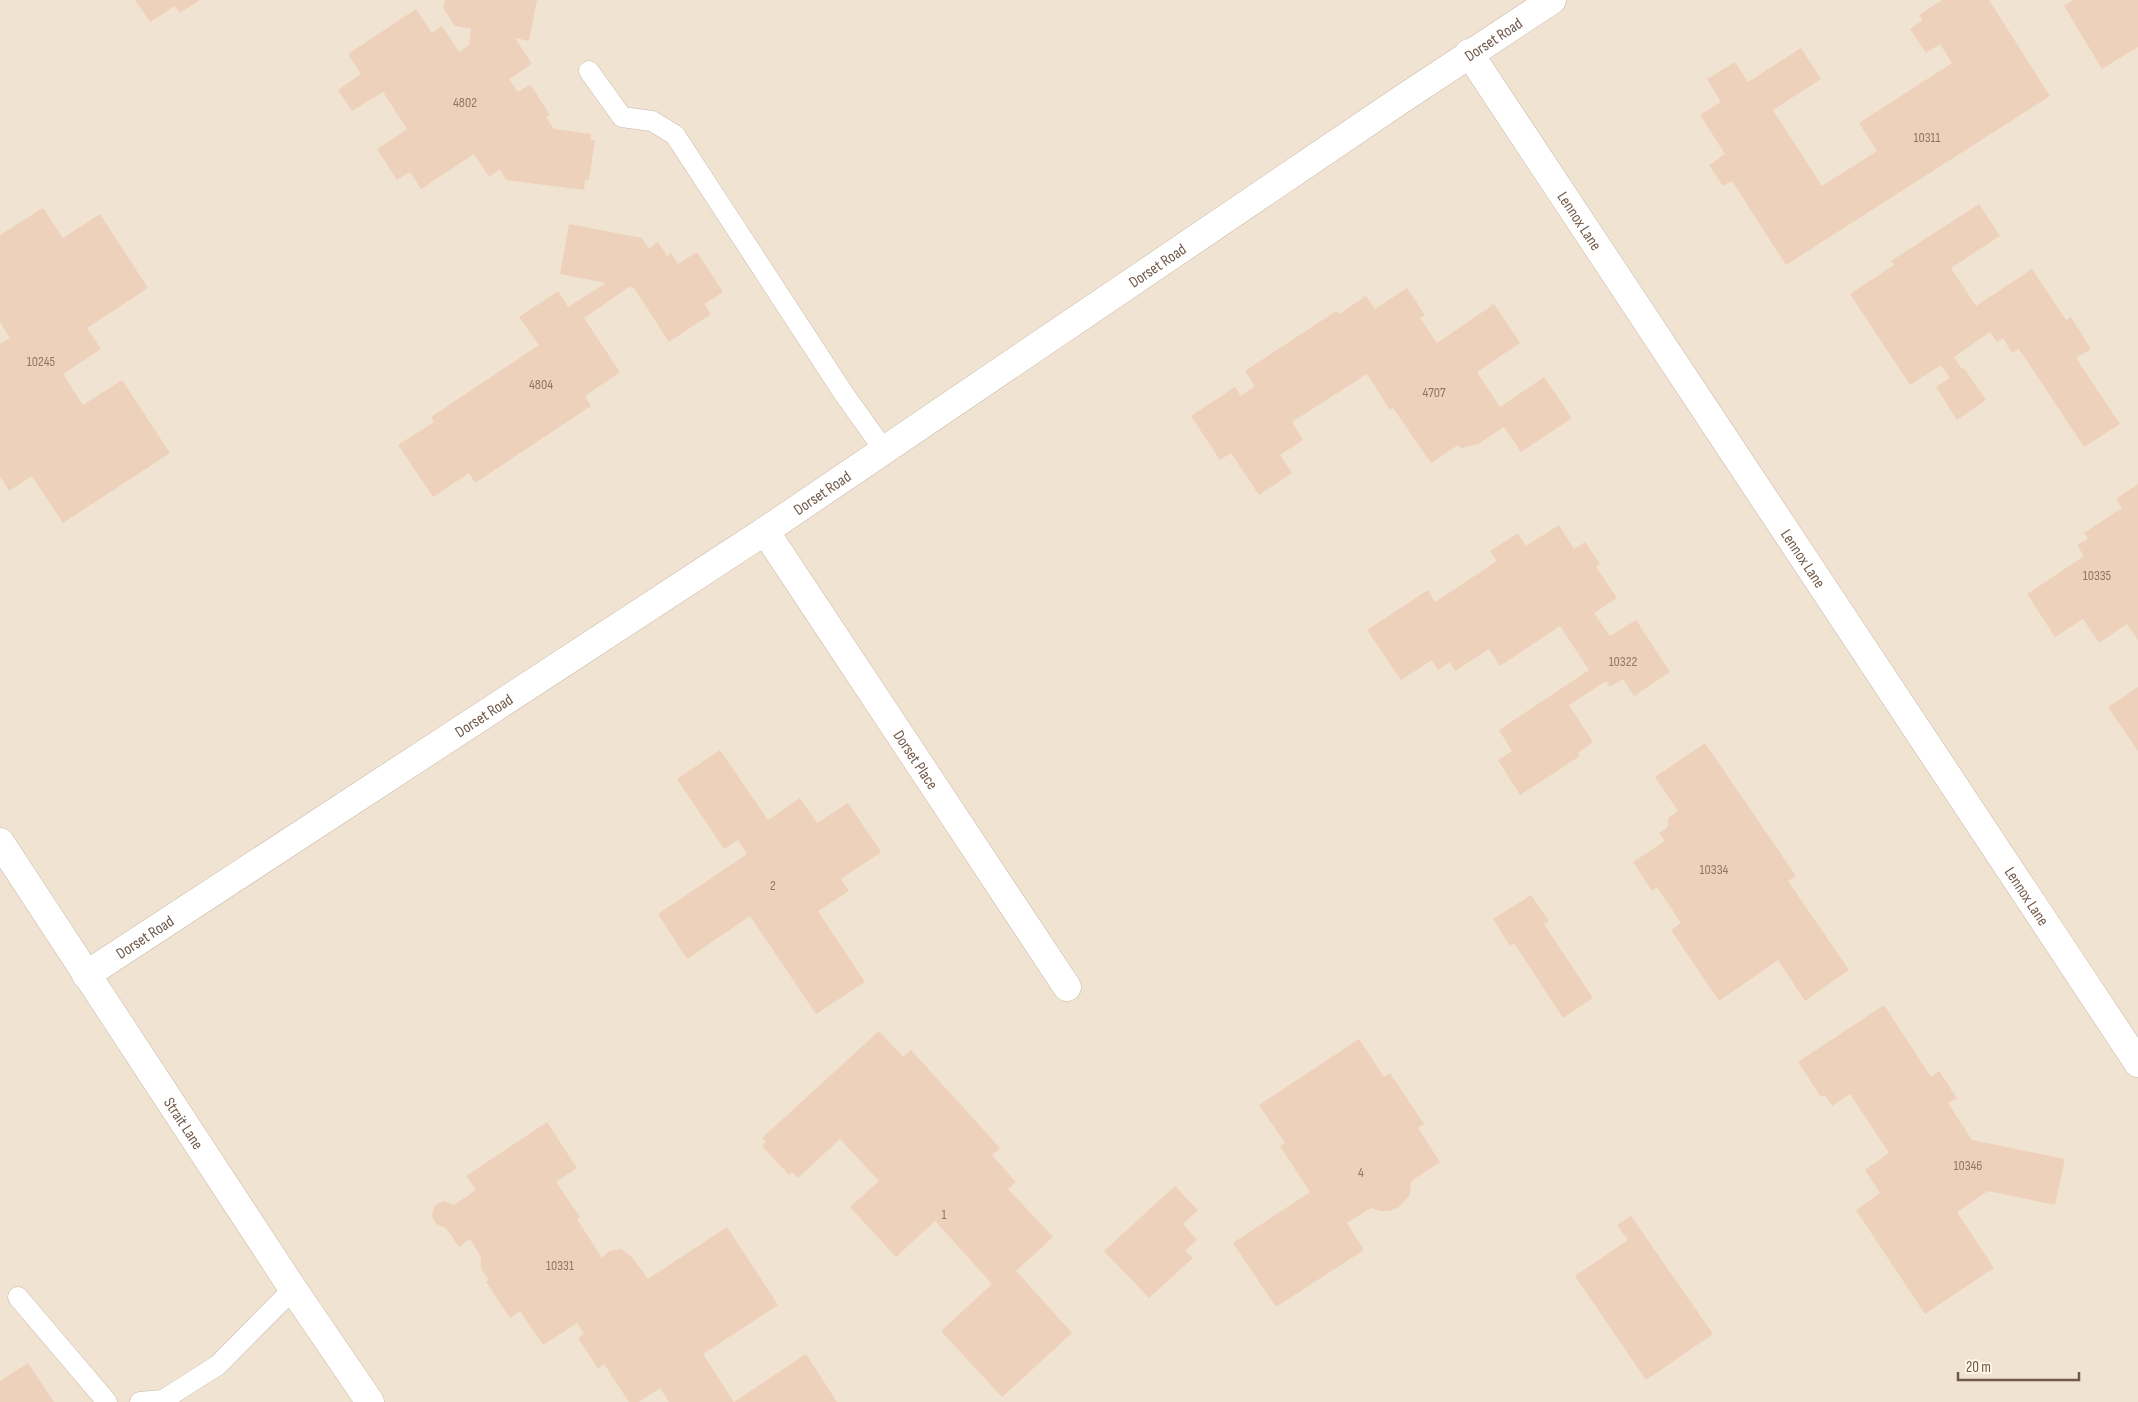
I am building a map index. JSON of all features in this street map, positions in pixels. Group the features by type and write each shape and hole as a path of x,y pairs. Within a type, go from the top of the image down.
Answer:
{"street":[{"name":"Dorset Road","path":"86,975 765,531 1469,53 1552,0"},
{"name":"Lennox Lane","path":"1469,53 2138,1063"},
{"name":"Dorset Place","path":"765,531 1067,987"},
{"name":"Strait Lane","path":"0,842 292,1289 370,1402"}],"lane":[{"path":"589,71 622,117 652,121 675,136 844,394 884,450"},
{"path":"140,1402 163,1400 218,1365 292,1289"},
{"path":"18,1297 107,1402"}],"shaded area":[{"path":"0,0 2138,0 2138,1402 0,1402"}],"building":[{"path":"135,0 200,0 180,13 175,6 150,22"},
{"path":"445,0 537,0 529,41 515,38 532,64 509,79 518,92 530,84 550,115 546,117 554,129 591,134 590,140 595,140 589,180 585,180 584,190 506,180 500,169 489,177 474,154 421,189 410,172 397,180 377,149 407,129 383,92 352,111 338,90 361,74 348,54 416,9 432,33 442,26 459,52 469,45 471,29 455,26 443,8"},
{"path":"1942,0 1989,0 2050,96 1786,265 1732,181 1723,186 1709,165 1725,154 1700,115 1721,102 1707,79 1735,62 1748,82 1801,48 1821,79 1773,110 1822,186 1877,151 1859,123 1952,63 1940,44 1926,53 1910,29 1923,20 1919,15"},
{"path":"2073,0 2138,0 2138,47 2102,69 2064,6"},
{"path":"1979,204 2000,236 1951,268 1976,306 2032,269 2066,320 2071,317 2091,349 2076,358 2120,424 2084,447 2019,349 2012,353 2003,338 1997,342 1990,332 1954,357 1986,400 1957,420 1936,387 1950,378 1941,365 1910,385 1850,294 1894,265 1891,261"},
{"path":"43,208 63,238 100,214 148,288 87,328 101,349 63,374 83,405 122,380 170,453 63,523 32,476 9,491 0,476 0,344 10,338 0,322 0,235"},
{"path":"569,224 642,238 649,249 658,242 667,256 671,253 678,264 697,252 723,292 704,304 711,314 669,342 634,288 629,287 584,318 620,372 585,396 591,406 475,483 469,473 433,497 398,445 434,422 431,417 539,345 519,317 558,291 568,307 606,283 560,274"},
{"path":"1407,288 1425,315 1420,318 1437,343 1494,304 1520,343 1477,372 1500,407 1544,377 1572,418 1521,452 1504,427 1478,444 1461,448 1458,445 1431,463 1393,408 1390,410 1367,374 1292,422 1303,440 1280,455 1292,473 1259,495 1231,453 1220,460 1191,416 1235,387 1241,396 1255,386 1245,371 1336,311 1339,314 1366,296 1375,309"},
{"path":"2138,484 2138,640 2127,624 2099,643 2083,619 2055,637 2027,594 2084,556 2077,545 2088,539 2084,533 2122,508 2116,499"},
{"path":"1559,525 1574,549 1585,542 1600,564 1596,567 1617,598 1594,613 1610,636 1636,620 1670,672 1634,696 1623,679 1610,687 1606,681 1569,705 1593,742 1578,753 1580,756 1520,795 1498,760 1512,751 1499,730 1589,670 1560,626 1500,666 1489,649 1455,671 1450,662 1438,670 1432,660 1401,680 1367,630 1428,590 1435,602 1497,561 1490,551 1518,533 1526,546"},
{"path":"2138,687 2138,751 2108,707"},
{"path":"1705,743 1796,876 1788,881 1849,970 1805,1001 1778,960 1719,1001 1671,930 1681,923 1657,887 1652,891 1633,862 1665,841 1659,833 1668,827 1668,818 1678,811 1655,777"},
{"path":"720,750 768,820 800,798 817,823 848,803 881,852 841,879 849,891 818,911 865,982 816,1014 750,916 687,959 658,914 747,854 738,840 724,849 677,779"},
{"path":"1531,895 1549,921 1544,924 1593,998 1563,1018 1514,943 1510,946 1493,919"},
{"path":"1884,1005 1931,1077 1939,1071 1957,1098 1948,1103 1972,1140 2065,1159 2055,1205 1988,1191 1957,1212 1994,1268 1925,1314 1856,1210 1880,1193 1865,1170 1889,1153 1850,1094 1832,1106 1825,1095 1821,1097 1798,1062"},
{"path":"879,1031 903,1057 911,1050 1000,1148 992,1155 1016,1182 1008,1189 1053,1237 1016,1271 1072,1333 1002,1397 941,1331 992,1284 935,1221 896,1257 850,1207 879,1181 840,1139 798,1178 793,1172 789,1175 762,1146 766,1142 762,1138"},
{"path":"1359,1039 1384,1077 1390,1073 1424,1124 1418,1128 1440,1162 1411,1181 1410,1195 1399,1207 1390,1211 1371,1208 1347,1223 1364,1250 1276,1307 1233,1243 1310,1192 1280,1146 1285,1143 1259,1105"},
{"path":"547,1122 577,1168 556,1182 580,1217 577,1219 602,1258 609,1251 621,1249 633,1258 648,1279 727,1227 778,1305 703,1354 734,1402 669,1402 660,1388 639,1402 629,1402 604,1364 598,1369 578,1338 584,1334 577,1323 543,1345 520,1311 510,1318 486,1282 489,1280 481,1269 481,1257 470,1239 459,1247 446,1228 436,1224 432,1216 434,1207 445,1201 454,1205 476,1190 466,1176"},
{"path":"1175,1186 1198,1210 1183,1224 1197,1240 1185,1251 1193,1258 1149,1298 1104,1251"},
{"path":"1631,1216 1713,1334 1646,1380 1575,1276 1628,1240 1617,1225"},
{"path":"806,1354 837,1402 734,1402"},
{"path":"28,1363 54,1402 0,1402 0,1381"}]}
